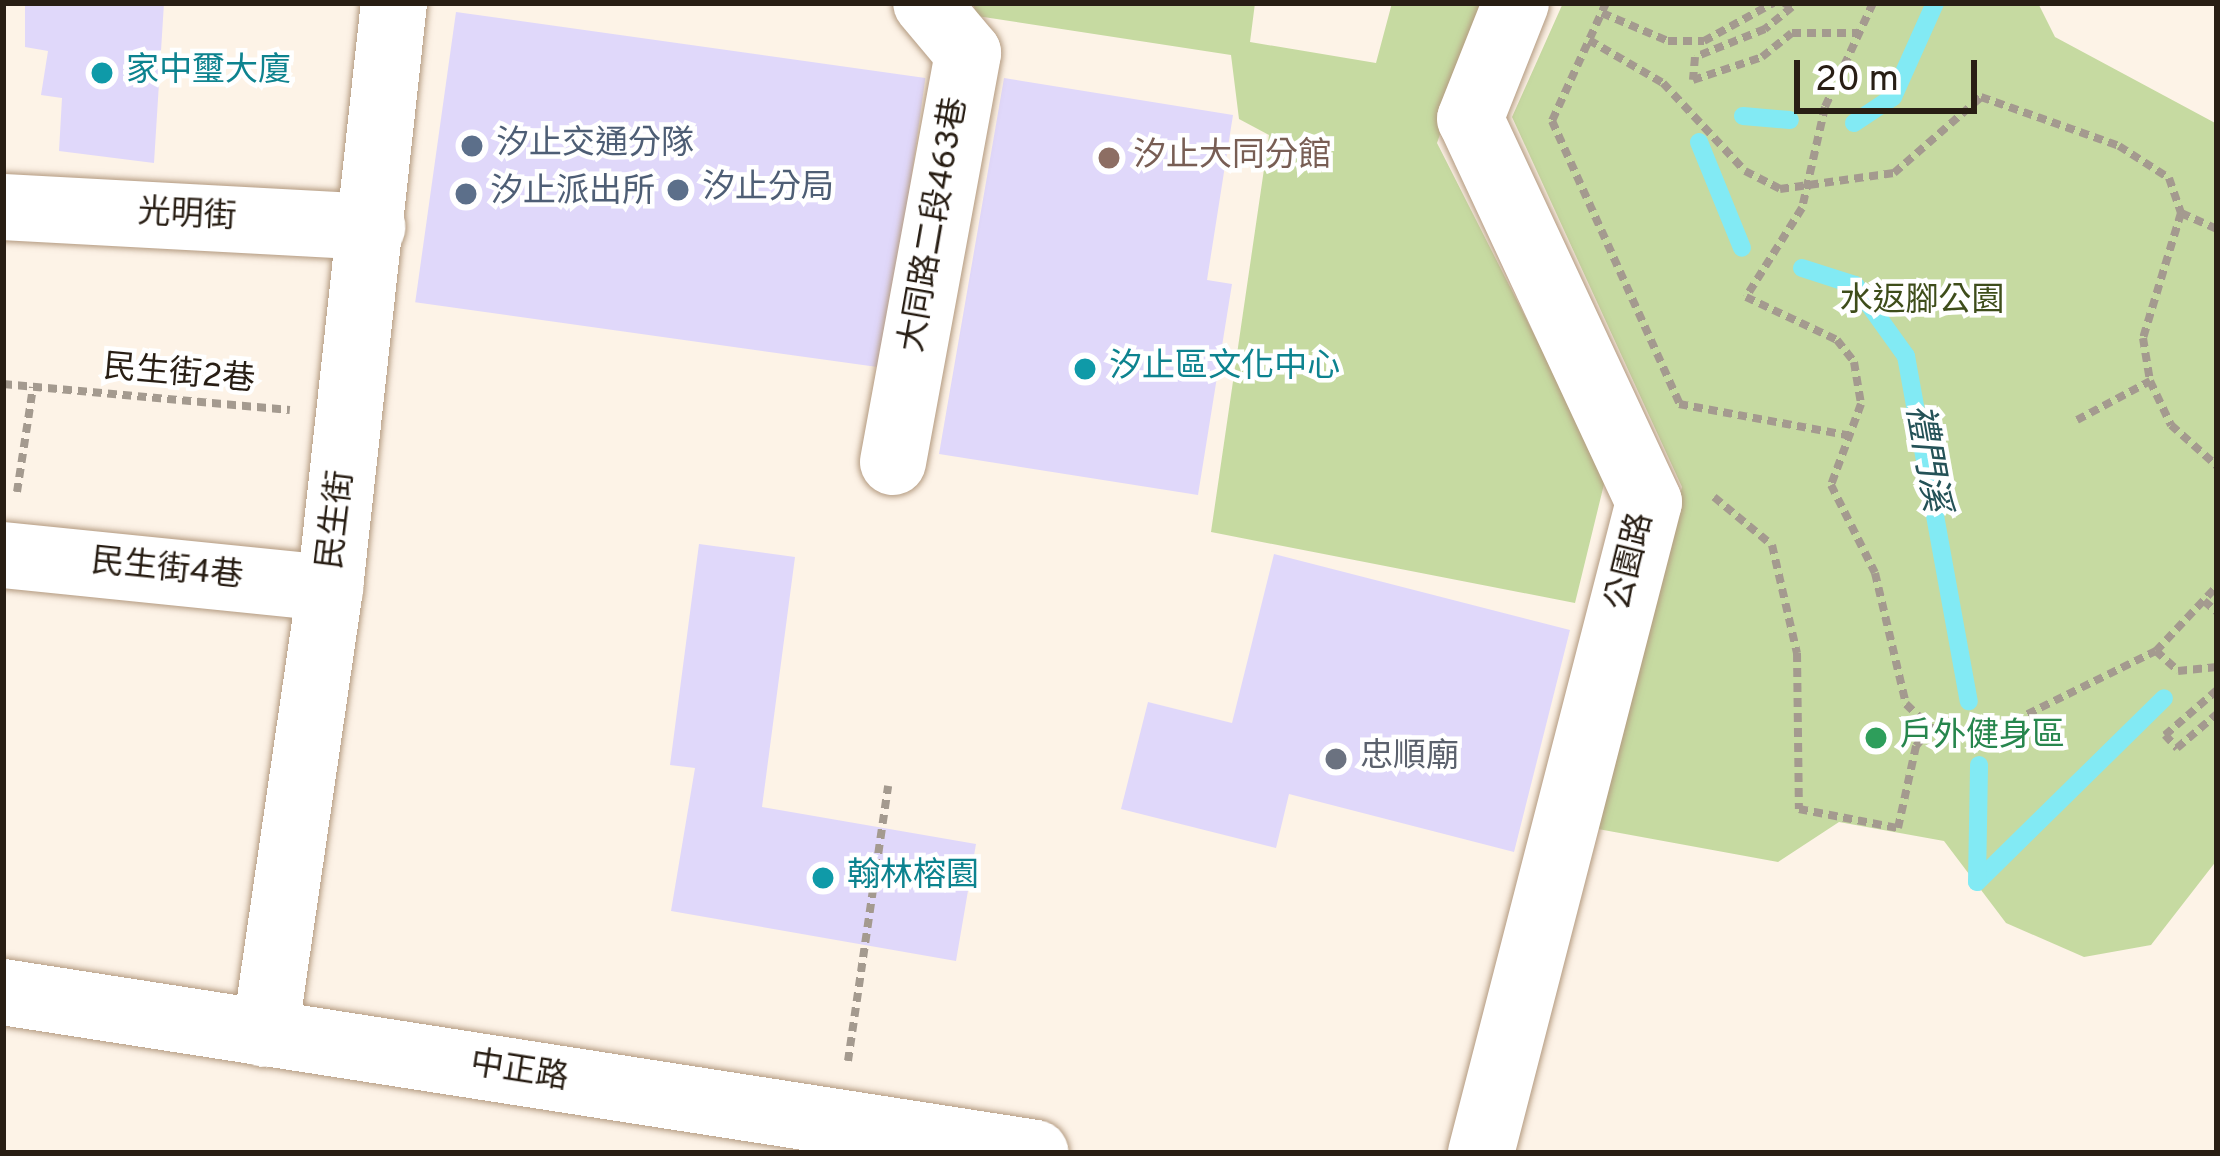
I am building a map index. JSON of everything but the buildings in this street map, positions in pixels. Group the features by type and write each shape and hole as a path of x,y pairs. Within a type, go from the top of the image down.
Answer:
{"street":[{"name":"民生街","path":"266,1034 330,588 394,3"},
{"name":"大同路二段463巷","path":"893,462 968,52 926,3"},
{"name":"公園路","path":"1481,1153 1649,502 1470,119 1516,3"},
{"name":"光明街","path":"3,207 372,227"},
{"name":"民生街4巷","path":"9,555 330,588"},
{"name":"中正路","path":"3,992 1036,1153"}],"path":[{"path":"1687,423 1552,121 1604,8 1668,41 1704,40 1773,3"},
{"path":"1784,3 1792,7 1765,29 1695,57 1694,80 1762,58 1792,33 1857,33"},
{"path":"1873,3 1825,106 1809,189 1746,297 1837,340 1854,362 1861,404 1831,484 1874,572 1893,675 1931,728 1987,734 2156,651 2217,586"},
{"path":"1589,40 1663,83 1745,171 1809,189 1894,173 1981,98 2119,146 2169,178 2181,213 2143,338 2150,381 2171,424 2217,466"},
{"path":"2181,213 2217,229"},
{"path":"2078,420 2150,381"},
{"name":"民生街2巷","path":"3,384 351,416"},
{"path":"9,555 33,387"},
{"path":"1679,404 1851,436"},
{"path":"1708,481 1716,503 1772,544 1797,653 1799,809 1898,828 1931,728"},
{"path":"2204,601 2217,612"},
{"path":"2156,651 2178,671 2217,667"},
{"path":"2217,690 2165,735 2176,748 2217,714"},
{"path":"840,1121 888,785"}],"green space":[{"path":"973,3 1255,3 1250,42 1376,63 1392,3 1486,3 1437,143 1606,476 1575,603 1211,532 1269,135 1239,119 1231,55 977,16"},
{"name":"水返腳公園","path":"1563,3 2038,3 2055,37 2217,124 2217,860 2151,945 2084,957 2006,923 1944,841 1839,822 1778,862 1598,829 1682,487 1512,117"}],"waterway":[{"name":"禮門溪","path":"1854,123 1893,97 1935,3"},
{"name":"禮門溪","path":"1743,116 1790,120"},
{"name":"禮門溪","path":"1699,142 1742,248"},
{"name":"禮門溪","path":"1802,268 1855,285 1906,356 1969,701"},
{"path":"1977,882 2164,698"},
{"name":"禮門溪","path":"1977,882 1979,765"}],"place":[{"name":"家中璽大廈","path":"102,73"},
{"name":"汐止交通分隊","path":"472,146"},
{"name":"汐止大同分館","path":"1109,158"},
{"name":"汐止分局","path":"678,190"},
{"name":"汐止派出所","path":"466,194"},
{"name":"汐止區文化中心","path":"1085,369"},
{"name":"戶外健身區","path":"1876,738"},
{"name":"忠順廟","path":"1336,759"},
{"name":"翰林榕園","path":"823,878"}]}
